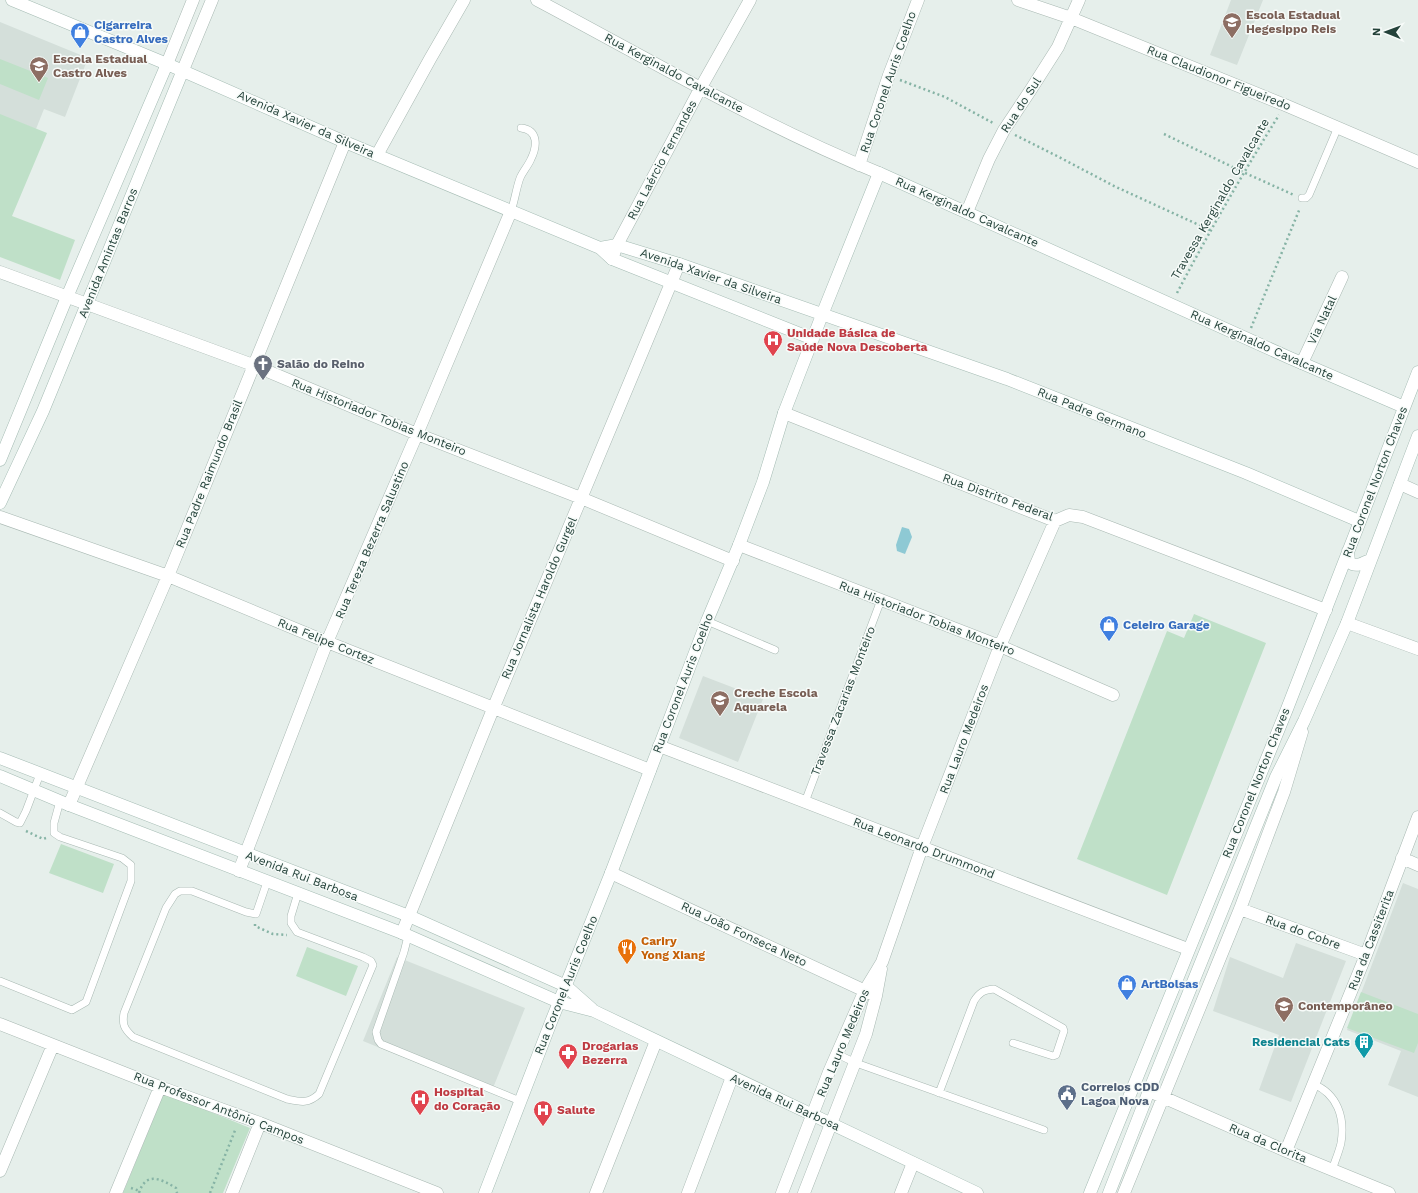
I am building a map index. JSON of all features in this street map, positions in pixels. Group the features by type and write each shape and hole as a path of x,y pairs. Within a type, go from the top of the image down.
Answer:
{"street":[{"name":"Avenida Xavier da Silveira","path":"12,0 183,70 345,142 512,209 600,248 612,259 813,340"},
{"name":"Avenida Amintas Barros","path":"0,460 67,297 193,0"},
{"name":"Avenida Amintas Barros","path":"0,503 43,411 212,0"},
{"path":"377,155 464,0"},
{"name":"Rua Kerginaldo Cavalcante","path":"537,0 604,35 700,89 797,137 1404,408"},
{"name":"Rua Laércio Fernandes","path":"612,259 617,245 700,89 750,0"},
{"name":"Rua Coronel Auris Coelho","path":"859,165 889,75 918,0"},
{"name":"Rua Claudionor Figueiredo","path":"1018,0 1071,18 1286,105 1418,162"},
{"name":"Rua do Sul","path":"967,212 989,159 1004,130 1058,47 1079,0"},
{"name":"Rua Padre Raimundo Brasil","path":"65,803 76,788 168,576 345,142"},
{"name":"Rua Coronel Auris Coelho","path":"485,1193 611,872 707,621 739,545 763,482 784,413 879,173"},
{"name":"Rua Tereza Bezerra Salustino","path":"239,871 327,642 418,434 512,209"},
{"name":"Avenida Xavier da Silveira","path":"600,248 617,245 679,264 822,315"},
{"name":"Rua Jornalista Haroldo Gurgel","path":"405,935 409,916 493,709 679,264"},
{"name":"Rua Historiador Tobias Monteiro","path":"0,272 253,365 418,434 581,498 732,561"},
{"name":"Via Natal","path":"1302,363 1342,277"},
{"name":"Rua Padre Germano","path":"822,315 1007,379 1246,473 1359,521"},
{"name":"Rua Coronel Norton Chaves","path":"1090,1193 1188,949 1287,709 1418,372"},
{"name":"Rua Distrito Federal","path":"784,413 1055,521 1070,515 1083,517 1326,610"},
{"name":"Rua Coronel Norton Chaves","path":"1109,1193 1276,777 1304,721 1347,623 1418,436"},
{"path":"1400,484 1418,492"},
{"name":"Rua Felipe Cortez","path":"0,517 168,576 493,709 650,770"},
{"name":"Rua Lauro Medeiros","path":"804,1193 856,1063 866,1034 876,996 882,962 922,847 1000,646 1055,521"},
{"name":"Rua Historiador Tobias Monteiro","path":"739,545 1000,646 1113,695"},
{"path":"1348,551 1349,562 1352,564 1359,565 1370,560"},
{"path":"1347,623 1418,649"},
{"name":"Rua Coronel Norton Chaves","path":"1124,1193 1240,909 1284,792 1304,721"},
{"name":"Rua Leonardo Drummond","path":"659,746 1188,949"},
{"name":"Avenida Rui Barbosa","path":"0,758 409,916 566,986 594,1011"},
{"name":"Avenida Rui Barbosa","path":"0,776 65,803 405,935 559,1002 594,1011 977,1193"},
{"name":"Rua da Cassiterita","path":"1286,1151 1366,954 1418,817"},
{"path":"1402,858 1418,865"},
{"name":"Rua João Fonseca Neto","path":"611,872 876,996"},
{"name":"Rua do Cobre","path":"1240,909 1366,954"},
{"name":"Rua Lauro Medeiros","path":"782,1193 837,1054 865,990 882,962"},
{"name":"Rua Professor Antônio Campos","path":"0,1024 160,1087 260,1123 437,1193"},
{"path":"596,1193 656,1041"},
{"path":"0,1171 53,1045"},
{"path":"688,1193 732,1077"},
{"path":"116,1193 160,1087"},
{"name":"Rua da Clorita","path":"1149,1091 1332,1170 1360,1188 1389,1193"},
{"path":"232,1193 260,1123"},
{"path":"901,1193 913,1163"}],"lane":[{"path":"1303,198 1306,198 1309,195 1338,127"},
{"path":"512,209 521,176 531,160 535,145 533,133 528,129 521,128"},
{"name":"Travessa Zacarias Monteiro","path":"805,802 881,600"},
{"path":"707,621 775,650"},
{"path":"0,813 20,823 40,774"},
{"path":"0,981 72,1010 86,1002 131,881 131,865 122,858 60,837 54,832 54,823 65,803"},
{"path":"267,882 256,914 249,913 192,891 180,891 175,894 166,908 124,1013 123,1025 133,1037 287,1099 304,1102 313,1099 319,1094 373,965 371,961 363,957 297,932 291,923 291,916 298,893"},
{"path":"405,935 404,952 376,1032 378,1040 381,1044 520,1101"},
{"path":"939,1093 978,994 985,990 994,989 1063,1028 1064,1031 1056,1055 1053,1056 1013,1043"},
{"path":"837,1054 856,1063 1044,1130"},
{"path":"1313,1084 1323,1087 1330,1094 1338,1105 1342,1117 1341,1145 1332,1170"}],"path":[{"path":"889,75 945,97 1004,130 1114,186 1210,230"},
{"name":"Travessa Kerginaldo Cavalcante","path":"1171,304 1243,172 1286,105"},
{"path":"1164,134 1243,172 1303,198 1247,338"},
{"path":"20,823 27,832 43,839 60,837"},
{"path":"249,913 256,926 274,934 284,935 297,932"},
{"path":"210,1193 236,1128 229,1125"},
{"path":"139,1193 146,1181 155,1178 176,1188 178,1193"}],"shaded area":[{"name":"Escola Estadual Hegesippo Reis","path":"1231,0 1263,0 1237,65 1210,55"},
{"name":"Escola Estadual Castro Alves","path":"0,22 88,58 65,117 44,109 36,129 0,115"},
{"path":"703,676 763,699 738,762 679,738"},
{"path":"1403,883 1418,889 1418,1097 1388,1085 1401,1051 1347,1030"},
{"name":"Contemporâneo","path":"1296,943 1346,961 1291,1102 1259,1090 1279,1035 1213,1011 1230,957 1283,978"},
{"path":"397,957 525,1008 491,1093 363,1041"}],"green space":[{"path":"0,59 48,78 39,100 0,84"},
{"path":"0,114 47,133 12,216 75,240 60,280 0,257"},
{"path":"1194,614 1266,643 1167,895 1077,859 1167,631 1184,638"},
{"path":"61,844 114,864 103,893 49,873"},
{"path":"307,947 358,966 346,996 296,976"},
{"path":"1361,992 1418,1014 1418,1043 1414,1053 1347,1028"},
{"path":"164,1093 250,1128 223,1193 123,1193"}],"water":[{"path":"902,527 909,529 912,537 905,554 897,551 896,545"}],"place":[{"name":"Escola Estadual Hegesippo Reis","path":"1232,39"},
{"name":"Cigarreira Castro Alves","path":"80,49"},
{"name":"Escola Estadual Castro Alves","path":"39,83"},
{"name":"Unidade Básica de Saúde Nova Descoberta","path":"773,357"},
{"name":"Salão do Reino","path":"263,381"},
{"name":"Celeiro Garage","path":"1109,642"},
{"name":"Creche Escola Aquarela","path":"720,717"},
{"name":"Cariry Yong Xiang","path":"627,965"},
{"name":"ArtBolsas","path":"1127,1001"},
{"name":"Contemporâneo","path":"1284,1023"},
{"name":"Residencial Cats","path":"1364,1059"},
{"name":"Drogarias Bezerra","path":"568,1070"},
{"name":"Correios CDD Lagoa Nova","path":"1067,1111"},
{"name":"Hospital do Coração","path":"420,1116"},
{"name":"Salute","path":"543,1127"}]}
